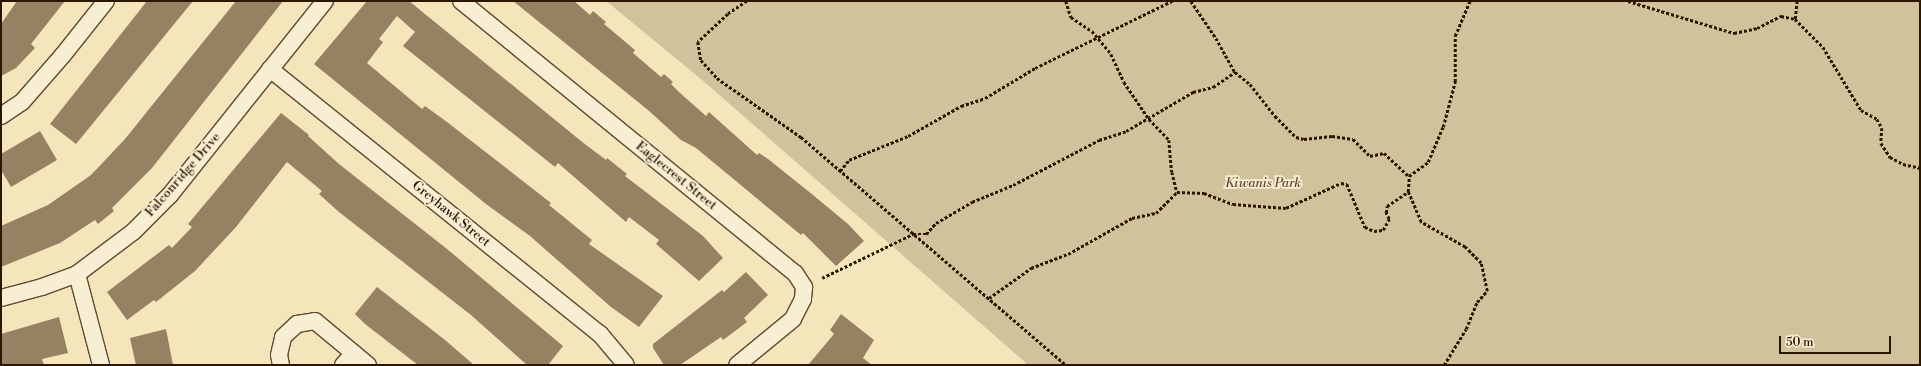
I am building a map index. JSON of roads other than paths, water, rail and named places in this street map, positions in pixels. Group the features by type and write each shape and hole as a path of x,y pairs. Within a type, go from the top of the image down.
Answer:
{"street":[{"path":"1,116 22,102 106,1"},
{"name":"Falconridge Drive","path":"1,298 42,287 77,274 134,231 170,195 325,1"},
{"name":"Eaglecrest Street","path":"461,1 795,273 804,287 803,299 793,319 737,365"},
{"name":"Greyhawk Street","path":"270,69 600,334 626,365"},
{"path":"77,274 101,365"},
{"path":"281,365 279,355 283,337 296,324 306,321 315,321 349,359 368,365"}],"park label":[{"name":"Kiwanis Park","path":"1263,183"}]}
